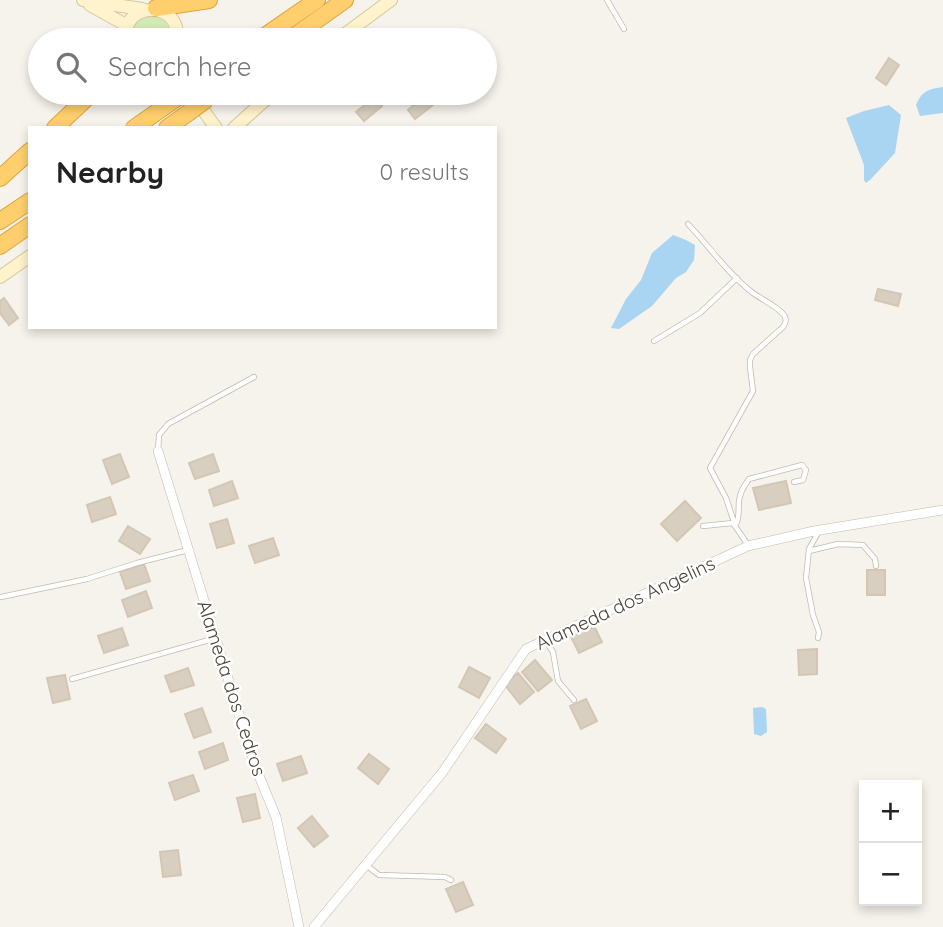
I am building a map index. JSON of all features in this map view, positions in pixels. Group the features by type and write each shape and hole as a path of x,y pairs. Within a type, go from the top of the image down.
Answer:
{"highway":[{"path":"149,9 209,0"},
{"path":"276,28 317,0"},
{"path":"306,28 345,0"},
{"path":"57,126 79,105"},
{"path":"137,126 169,105"},
{"path":"170,126 199,105"},
{"path":"0,178 28,153"},
{"path":"0,221 28,202"},
{"path":"0,246 28,226"}],"main road":[{"path":"82,0 126,25 135,13 149,9"},
{"path":"82,0 163,10 174,21 176,28"},
{"path":"353,28 391,0"},
{"path":"194,105 214,126"},
{"path":"236,126 259,105"},
{"path":"0,277 28,257"}],"street":[{"name":"Alameda dos Cedros","path":"158,451 255,766 276,817 299,927"},
{"name":"Alameda dos Angelins","path":"314,927 442,773 526,649 748,546 820,530 943,510"}],"lane":[{"path":"607,0 624,29"},
{"path":"688,224 737,278 753,293 782,312 785,318 783,327 753,354 750,360 753,391 710,468 726,498 735,525 748,546"},
{"path":"653,341 699,313 737,278"},
{"path":"158,451 159,435 168,424 254,377"},
{"path":"735,525 740,516 738,504 741,490 749,479 802,465 806,470 803,480 794,482"},
{"path":"703,527 733,523 735,525"},
{"path":"818,638 819,632 806,578 809,551 820,530"},
{"path":"809,551 838,544 863,545 875,559 876,566"},
{"path":"1,597 87,579 188,550"},
{"path":"72,679 216,638"},
{"path":"545,640 552,652 558,681 574,700"},
{"path":"366,865 379,875 445,877 451,880"}],"green space":[{"path":"149,14 166,22 169,28 132,28 139,19"}],"water":[{"path":"943,87 943,113 920,116 916,105 923,94"},
{"path":"889,105 901,115 895,153 866,183 864,165 846,118"},
{"path":"673,235 695,245 694,260 686,272 676,278 652,306 619,329 611,328 626,299 641,280 652,253"},
{"path":"753,708 766,709 767,732 761,736 754,734"}],"building":[{"path":"889,58 899,65 886,85 876,78"},
{"path":"365,105 382,106 364,121 356,112"},
{"path":"414,105 433,105 415,119 408,110"},
{"path":"878,289 901,294 898,306 875,300"},
{"path":"4,298 18,318 9,325 0,313 0,301"},
{"path":"120,454 129,477 112,484 103,460"},
{"path":"213,454 219,471 195,479 189,463"},
{"path":"232,481 238,498 214,506 209,490"},
{"path":"786,481 791,503 759,510 753,488"},
{"path":"110,497 116,514 92,522 87,505"},
{"path":"685,501 701,518 677,541 661,524"},
{"path":"227,519 234,543 217,548 210,524"},
{"path":"128,526 150,539 140,554 119,541"},
{"path":"273,538 279,555 255,563 249,546"},
{"path":"144,564 150,581 126,589 120,572"},
{"path":"867,570 885,570 885,595 867,595"},
{"path":"146,591 152,608 128,617 122,600"},
{"path":"594,626 602,642 579,653 571,637"},
{"path":"122,628 128,645 104,653 98,636"},
{"path":"817,649 817,674 799,675 798,650"},
{"path":"535,660 552,680 538,691 522,672"},
{"path":"469,667 490,678 479,698 459,687"},
{"path":"188,668 194,685 171,692 165,676"},
{"path":"518,673 534,692 520,704 504,684"},
{"path":"65,675 70,699 53,703 47,678"},
{"path":"586,699 597,721 581,729 570,706"},
{"path":"202,708 211,732 194,738 185,714"},
{"path":"486,724 506,739 496,753 475,738"},
{"path":"223,743 228,760 205,769 199,752"},
{"path":"369,754 389,769 378,784 358,768"},
{"path":"301,756 307,773 283,781 277,764"},
{"path":"193,775 199,791 175,800 169,783"},
{"path":"255,794 260,818 243,822 237,798"},
{"path":"312,816 328,836 314,847 298,828"},
{"path":"178,850 181,875 163,877 160,852"},
{"path":"463,882 473,905 456,912 446,889"}]}
